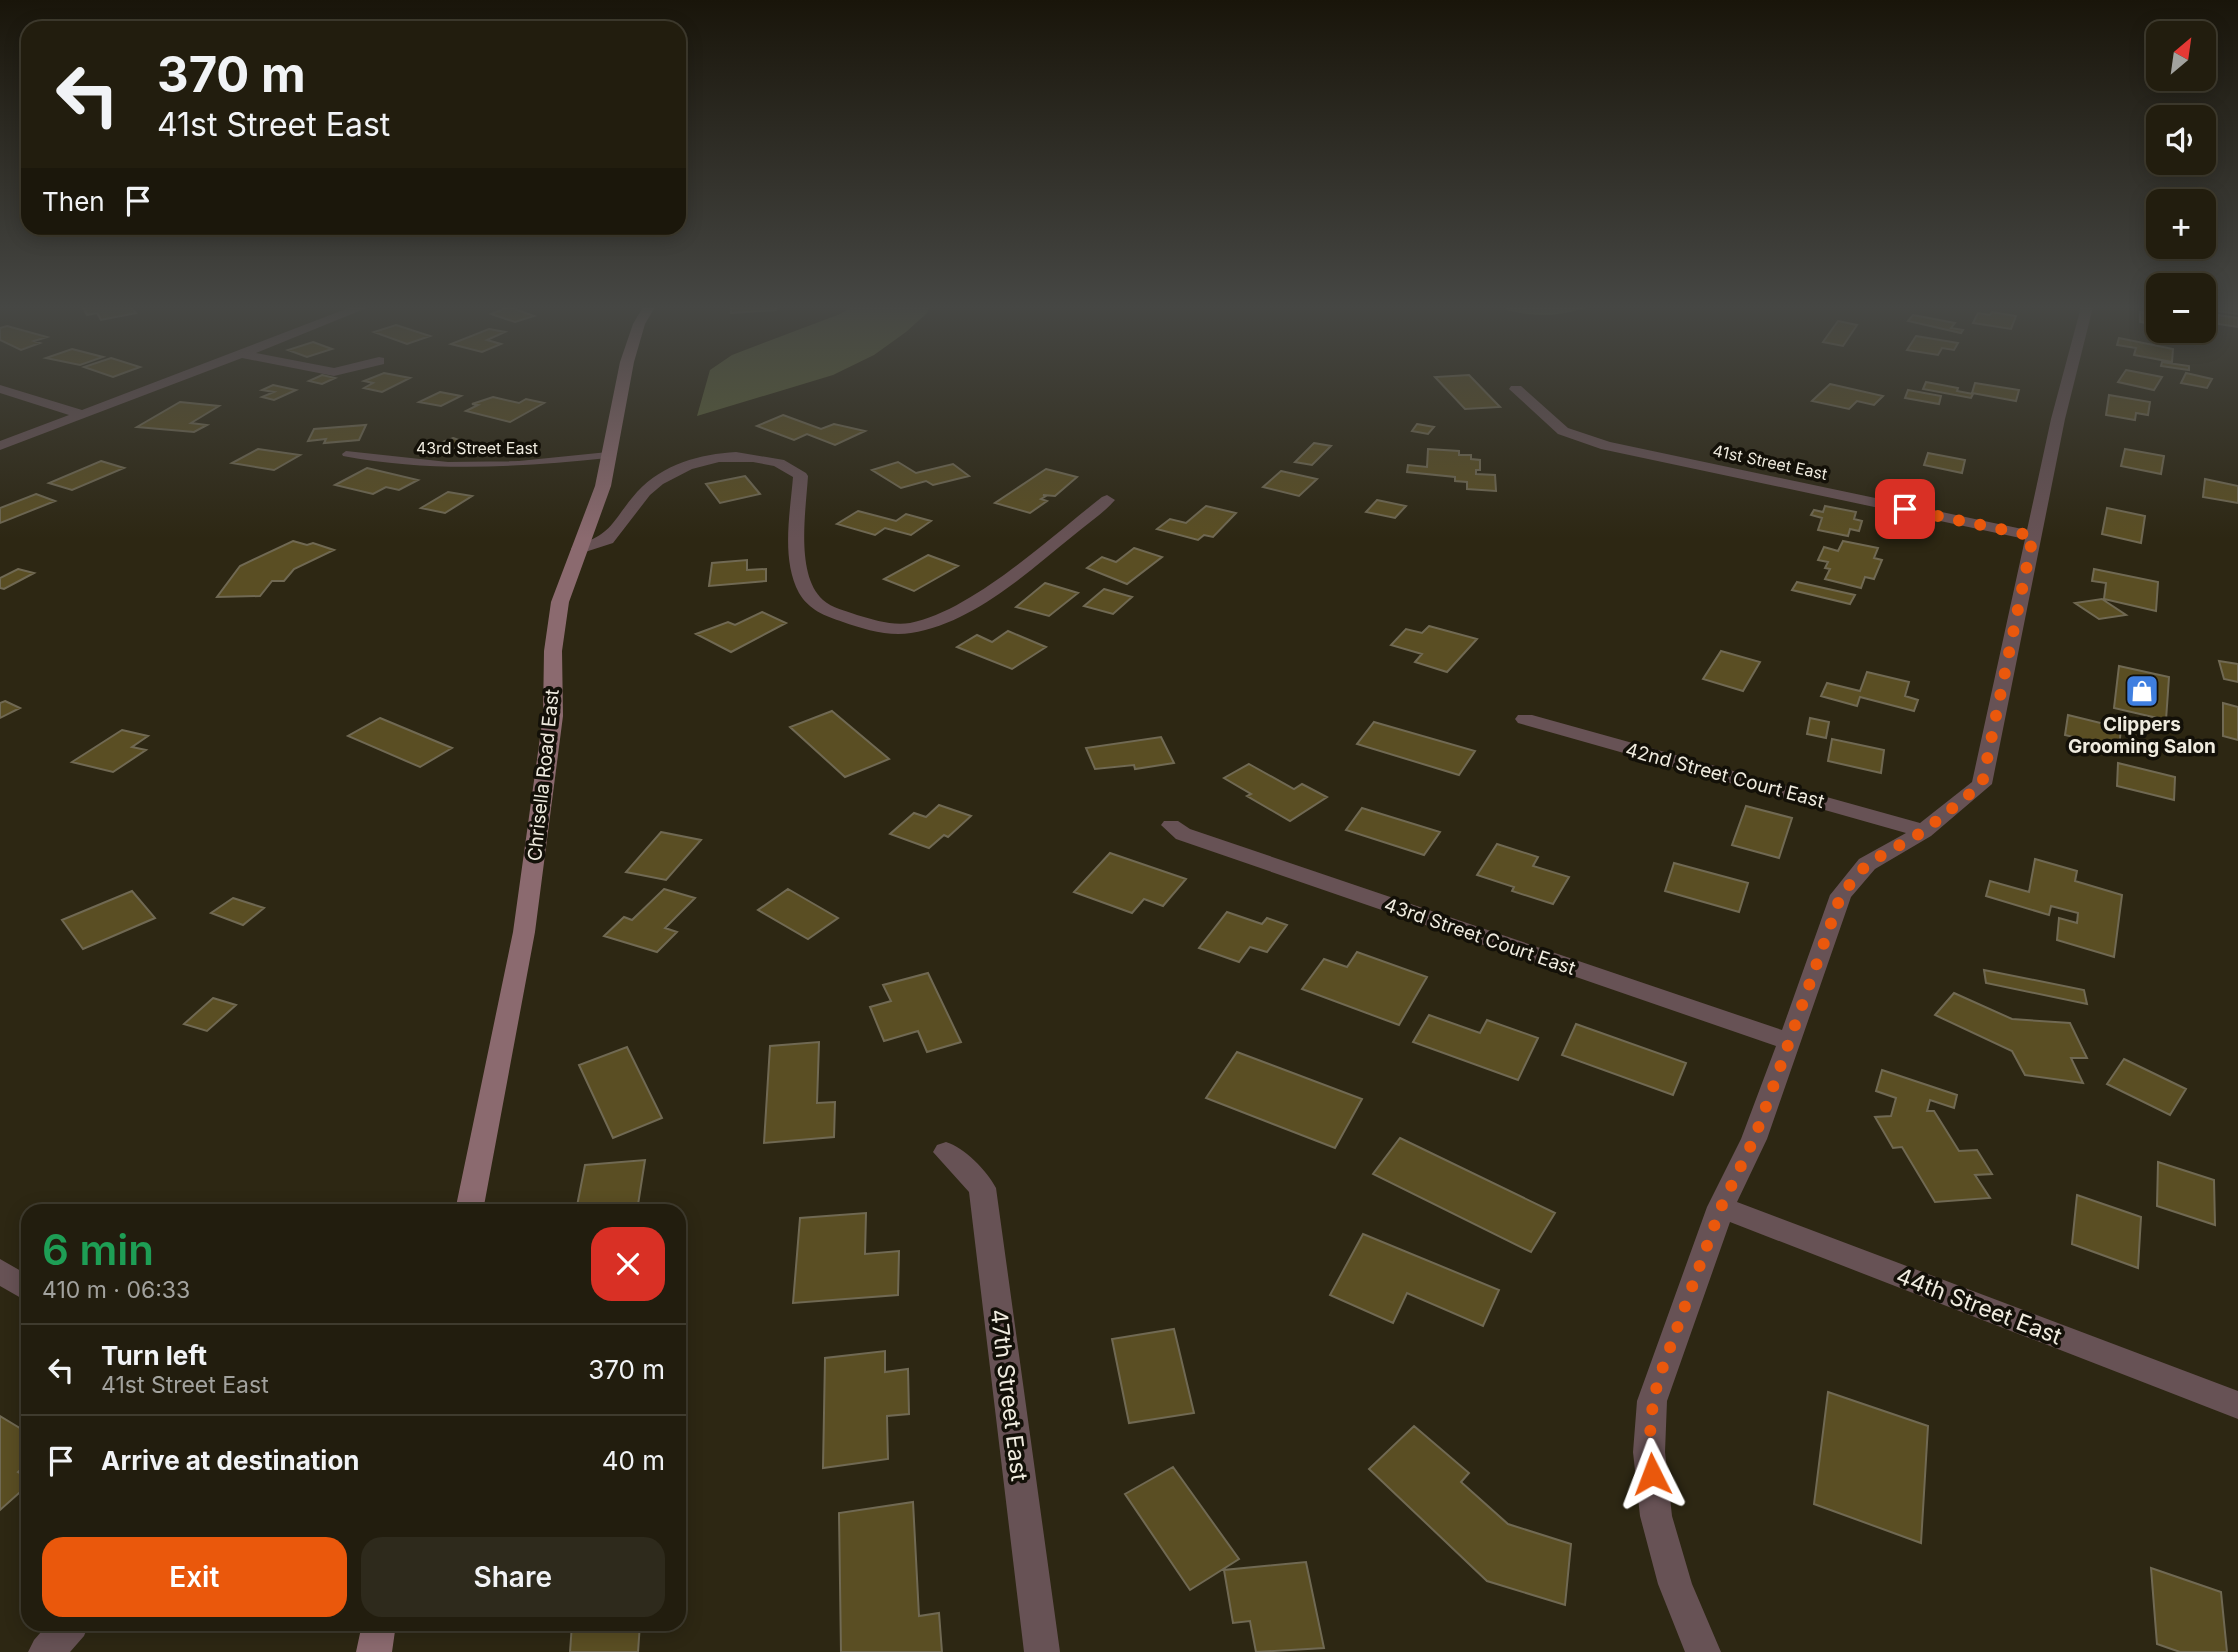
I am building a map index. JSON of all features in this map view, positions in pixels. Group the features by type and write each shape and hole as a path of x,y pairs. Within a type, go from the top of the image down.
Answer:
{"street":[{"path":"0,446 162,384"},
{"name":"Chrisella Road East","path":"470,1204 524,932 553,716 552,651 560,602 603,486 622,384"},
{"path":"1703,1652 1675,1584 1656,1516 1649,1452 1652,1401 1721,1207 1754,1139 1841,895 1867,864 1924,831 1982,784 2067,384"},
{"path":"0,389 82,414"},
{"name":"41st Street East","path":"1516,389 1563,431 1606,446 2033,536"},
{"path":"579,550 598,546 616,535 635,503 650,487 681,468 699,460 724,457 767,460 792,467 801,477 796,542 799,567 803,584 817,604 873,625 911,628 947,618 976,600 1107,500"},
{"name":"42nd Street Court East","path":"1525,719 1924,831"},
{"name":"43rd Street Court East","path":"1171,825 1183,834 1790,1042"},
{"name":"47th Street East","path":"946,1152 982,1188 1042,1652"},
{"name":"44th Street East","path":"1721,1207 2238,1405"},
{"path":"0,1271 21,1285"},
{"path":"46,1652 66,1631"},
{"path":"374,1652 378,1631"}],"lane":[{"name":"43rd Street East","path":"346,454 448,465 519,464 608,455"}],"green space":[{"path":"706,384 803,384 697,416"}],"building":[{"path":"371,384 398,384 382,392 364,388"},
{"path":"1442,384 1478,384 1500,407 1465,409"},
{"path":"1830,384 1883,396 1874,405 1857,401 1849,409 1812,401"},
{"path":"1925,384 1937,384 1973,394 1971,398 1923,389"},
{"path":"1975,384 2019,390 2016,401 1972,393"},
{"path":"2127,384 2158,384 2154,390"},
{"path":"2187,384 2209,384 2207,388"},
{"path":"273,385 296,390 274,400 262,397 274,392 262,390"},
{"path":"1908,390 1941,396 1939,404 1905,398"},
{"path":"440,392 461,396 441,406 419,402"},
{"path":"2109,395 2150,402 2148,415 2136,413 2135,420 2106,415"},
{"path":"493,397 519,403 526,399 544,403 510,422 466,411 478,405 472,404"},
{"path":"180,402 219,406 191,423 207,425 194,432 137,427"},
{"path":"783,415 821,429 834,424 865,431 835,445 807,434 794,440 757,426"},
{"path":"1417,424 1434,427 1428,434 1412,431"},
{"path":"366,425 359,440 324,443 326,439 308,441 314,429"},
{"path":"453,438 468,443 441,454 432,450 426,452 419,446 427,443 432,446"},
{"path":"1314,443 1331,446 1312,465 1295,462"},
{"path":"258,449 300,455 274,470 232,463"},
{"path":"1428,449 1459,451 1459,455 1471,455 1471,459 1480,460 1480,470 1476,470 1476,474 1495,475 1496,491 1467,489 1467,482 1455,481 1455,477 1407,472 1408,465 1427,467"},
{"path":"2125,449 2164,456 2161,474 2121,466"},
{"path":"1928,453 1965,460 1962,473 1924,465"},
{"path":"101,461 124,468 72,490 49,483"},
{"path":"898,462 916,473 953,464 969,476 933,485 926,481 901,488 872,470"},
{"path":"367,468 418,480 399,490 386,487 373,494 335,485"},
{"path":"1046,469 1077,477 1055,496 1043,495 1046,496 1041,499 1047,501 1030,513 995,503"},
{"path":"1281,471 1317,479 1299,496 1263,487"},
{"path":"745,476 760,494 720,503 706,484"},
{"path":"2205,479 2238,486 2238,503 2203,497"},
{"path":"448,492 472,496 445,513 421,508"},
{"path":"36,494 55,501 0,523 0,508"},
{"path":"1377,500 1406,506 1395,518 1366,512"},
{"path":"1206,506 1236,513 1213,537 1204,535 1198,540 1157,529 1170,519 1186,523"},
{"path":"1825,506 1856,512 1854,519 1862,521 1859,531 1850,529 1848,536 1818,530 1822,518 1811,515 1814,510 1823,512"},
{"path":"2107,508 2145,516 2141,543 2102,534"},
{"path":"858,511 896,521 906,514 931,521 911,535 885,528 875,535 837,524"},
{"path":"293,541 307,545 313,543 334,550 294,569 284,581 272,581 260,596 217,597 240,566"},
{"path":"1843,541 1878,548 1874,558 1882,560 1874,579 1865,577 1861,588 1825,579 1830,569 1825,568 1828,562 1818,560 1824,547 1838,551"},
{"path":"1134,548 1162,557 1127,584 1087,568 1102,557 1116,562"},
{"path":"928,555 958,566 914,591 884,579"},
{"path":"747,560 747,570 766,569 766,581 709,586 712,563"},
{"path":"18,569 34,573 4,589 0,588 0,578"},
{"path":"2094,569 2158,582 2156,611 2104,599 2106,583 2092,581"},
{"path":"1797,582 1855,595 1850,604 1792,590"},
{"path":"1045,583 1078,593 1049,616 1016,607"},
{"path":"1104,589 1132,597 1113,614 1084,606"},
{"path":"2102,599 2126,615 2099,619 2075,603"},
{"path":"762,612 786,623 731,652 696,634 728,622 735,625"},
{"path":"1429,626 1477,639 1447,672 1415,662 1422,654 1391,645 1406,629 1422,633"},
{"path":"1008,631 1046,647 1012,669 957,647 977,635 992,642"},
{"path":"1721,651 1760,662 1743,691 1703,679"},
{"path":"2219,661 2238,664 2238,682 2224,679"},
{"path":"2119,666 2169,677 2166,720 2114,708"},
{"path":"1867,672 1909,682 1905,696 1918,700 1914,711 1860,697 1857,706 1821,696 1827,683 1860,691"},
{"path":"5,701 20,708 0,718 0,703"},
{"path":"2223,703 2238,707 2238,740 2223,736"},
{"path":"832,711 889,759 845,777 790,727"},
{"path":"2068,715 2121,728 2119,748 2065,735"},
{"path":"380,718 452,748 420,767 348,736"},
{"path":"1810,718 1829,722 1826,738 1807,734"},
{"path":"1374,722 1475,751 1459,775 1357,744"},
{"path":"122,730 148,736 132,747 146,750 113,772 72,762"},
{"path":"1161,737 1174,763 1135,769 1134,765 1095,769 1086,748"},
{"path":"1832,739 1884,750 1881,773 1828,761"},
{"path":"2118,763 2175,777 2174,800 2117,786"},
{"path":"1249,764 1294,789 1302,784 1327,797 1290,821 1247,796 1251,794 1224,778"},
{"path":"939,805 971,816 948,837 944,835 929,848 890,834 914,813 926,817"},
{"path":"1746,806 1792,818 1779,858 1732,845"},
{"path":"1362,808 1440,832 1424,855 1346,830"},
{"path":"661,832 701,840 666,880 626,872"},
{"path":"1497,844 1538,857 1533,866 1569,877 1553,904 1512,891 1514,887 1477,875"},
{"path":"1110,853 1186,879 1163,906 1144,899 1132,913 1074,892"},
{"path":"2035,859 2077,871 2075,881 2122,895 2114,957 2057,940 2059,918 2077,923 2078,913 2051,906 2049,915 1986,896 1990,881 2029,892"},
{"path":"1674,863 1748,883 1739,912 1665,891"},
{"path":"664,889 695,898 665,928 677,932 657,952 604,936 624,917 632,920"},
{"path":"788,889 838,918 808,939 758,910"},
{"path":"132,891 155,918 83,949 62,920"},
{"path":"233,898 264,908 243,925 211,913"},
{"path":"1227,912 1262,924 1267,918 1287,925 1267,952 1250,947 1239,962 1199,948"},
{"path":"1357,952 1427,977 1399,1025 1302,989 1324,959 1347,967"},
{"path":"1984,970 2084,990 2087,1004 1986,983"},
{"path":"928,973 961,1042 927,1052 918,1031 884,1041 870,1007 891,1001 883,985"},
{"path":"1954,993 2012,1019 2070,1023 2087,1058 2071,1058 2083,1083 2025,1075 2012,1051 1935,1015"},
{"path":"213,998 236,1005 207,1031 184,1024"},
{"path":"1429,1015 1480,1033 1487,1020 1538,1038 1518,1080 1413,1042"},
{"path":"1576,1024 1686,1063 1673,1095 1562,1055"},
{"path":"819,1042 817,1103 835,1102 834,1137 764,1143 770,1046"},
{"path":"627,1047 662,1118 613,1138 579,1065"},
{"path":"1237,1052 1362,1099 1335,1148 1206,1098"},
{"path":"2124,1059 2186,1089 2170,1115 2107,1084"},
{"path":"1882,1070 1957,1095 1954,1108 1930,1100 1927,1111 1934,1111 1959,1151 1977,1150 1992,1174 1975,1175 1990,1198 1935,1202 1902,1147 1893,1148 1875,1117 1891,1116 1896,1098 1876,1091"},
{"path":"1400,1138 1555,1213 1531,1252 1373,1174"},
{"path":"645,1160 638,1204 577,1204 585,1165"},
{"path":"2158,1162 2214,1180 2215,1225 2157,1206"},
{"path":"2077,1195 2141,1217 2138,1268 2072,1244"},
{"path":"866,1213 865,1254 899,1251 898,1295 793,1303 800,1218"},
{"path":"1363,1234 1499,1290 1483,1326 1407,1293 1393,1323 1330,1295"},
{"path":"1174,1329 1194,1413 1129,1423 1112,1339"},
{"path":"885,1351 885,1372 908,1369 909,1414 887,1416 888,1459 823,1468 825,1358"},
{"path":"1828,1392 1928,1426 1921,1543 1814,1504"},
{"path":"0,1416 21,1429 21,1469 18,1472 21,1474 21,1491 0,1510"},
{"path":"1414,1426 1469,1473 1461,1482 1508,1524 1571,1544 1565,1605 1487,1581 1369,1469"},
{"path":"1173,1467 1239,1559 1190,1590 1125,1494"},
{"path":"913,1502 919,1616 939,1613 942,1652 841,1652 839,1513"},
{"path":"1306,1562 1324,1648 1256,1652 1250,1621 1233,1623 1224,1570"},
{"path":"2151,1568 2221,1592 2227,1652 2180,1652 2157,1644"},
{"path":"572,1631 640,1631 638,1652 570,1652"}],"place":[{"name":"Clippers Grooming Salon","path":"2142,691"}],"route":[{"path":"1652,1474 1649,1452 1652,1401 1660,1375 1721,1207 1754,1139 1841,895 1867,864 1924,831 1982,784 2033,536 1905,509"}]}
